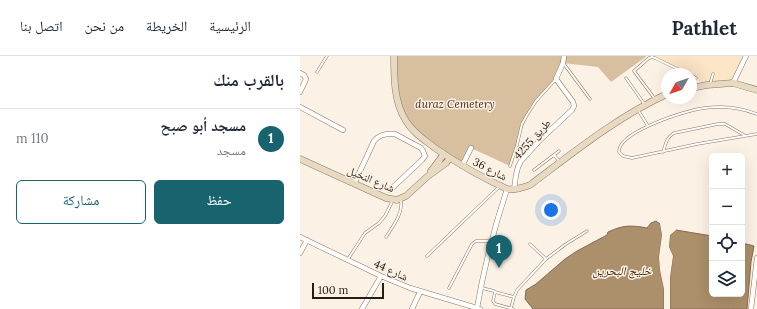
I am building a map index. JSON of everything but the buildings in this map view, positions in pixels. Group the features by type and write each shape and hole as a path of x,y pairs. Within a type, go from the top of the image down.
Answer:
{"street":[{"name":"شارع 36","path":"394,56 394,74 399,107 406,121 419,136 444,154 462,166 507,189 520,189 530,185 607,129 638,109 661,97"},
{"path":"556,79 563,63 564,56"},
{"path":"733,83 746,56"},
{"path":"300,73 304,75 306,79 300,92"},
{"name":"طريق 4255","path":"514,190 518,167 522,161 541,139 572,110 574,106 573,102 556,79"},
{"path":"697,87 710,84 733,83 757,90"},
{"path":"300,107 343,130"},
{"path":"354,184 374,141 379,136 386,133 395,134 421,148 425,156 390,190"},
{"path":"462,166 471,148"},
{"name":"شارع النخيل","path":"428,176 444,154"},
{"name":"شارع النخيل","path":"300,159 393,200 401,199 411,192 450,158"},
{"path":"479,309 481,288 491,241 507,189"},
{"name":"شارع 44","path":"300,237 381,276 420,292 479,309"},
{"path":"300,253 307,240"},
{"path":"751,309 757,258"},
{"path":"362,309 381,276"},
{"path":"412,309 420,292"}],"lane":[{"path":"317,72 327,56"},
{"path":"655,100 634,71 652,57 676,68"},
{"path":"563,63 590,99"},
{"path":"710,84 713,74"},
{"path":"626,78 645,105"},
{"path":"510,166 522,124 527,114 536,101 556,79"},
{"path":"757,114 730,107 711,107 686,112 648,126 634,134 621,144 619,152 623,156 632,158 697,144 757,134"},
{"path":"638,109 648,126"},
{"path":"663,152 669,136 674,133 718,124 725,124 745,136"},
{"path":"534,170 559,151"},
{"path":"554,154 560,163"},
{"path":"427,256 500,186"},
{"path":"386,237 400,214 402,205 401,199"},
{"path":"347,260 365,233 379,223 385,216 393,200"},
{"path":"495,292 494,303 512,309 514,297 519,287 546,259 566,244 587,232"},
{"path":"450,288 472,244 476,242 491,241"},
{"path":"530,244 546,259"},
{"path":"481,288 493,290 495,292 514,297"}],"shaded area":[{"path":"746,56 733,83 707,85 697,79 697,68 674,68 652,57"}],"green space":[{"name":"duraz Cemetery","path":"396,56 647,56 611,82 598,67 563,63 556,79 527,115 510,166 471,148 462,166 450,158 406,121 397,96"}],"water":[{"name":"خليج البحرين","path":"656,221 660,224 662,235 659,257 664,289 664,309 533,309 525,299 526,290 536,284 565,259 607,235 608,232 627,226 647,228 651,223"},
{"name":"خليج البحرين","path":"676,230 709,236 709,297 745,297 745,244 754,246 751,262 747,309 670,309 670,277 673,256 669,247 670,235"}],"pier":[{"path":"660,224 663,225 664,234 661,257 666,289 666,309 664,309 664,289 659,257 662,235"},
{"path":"674,229 676,230 670,235 669,247 673,256 670,277 670,309 668,309 668,277 671,257 667,247 669,234"}],"place":[{"name":"مسجد أبو صبح","path":"499,268"}]}
